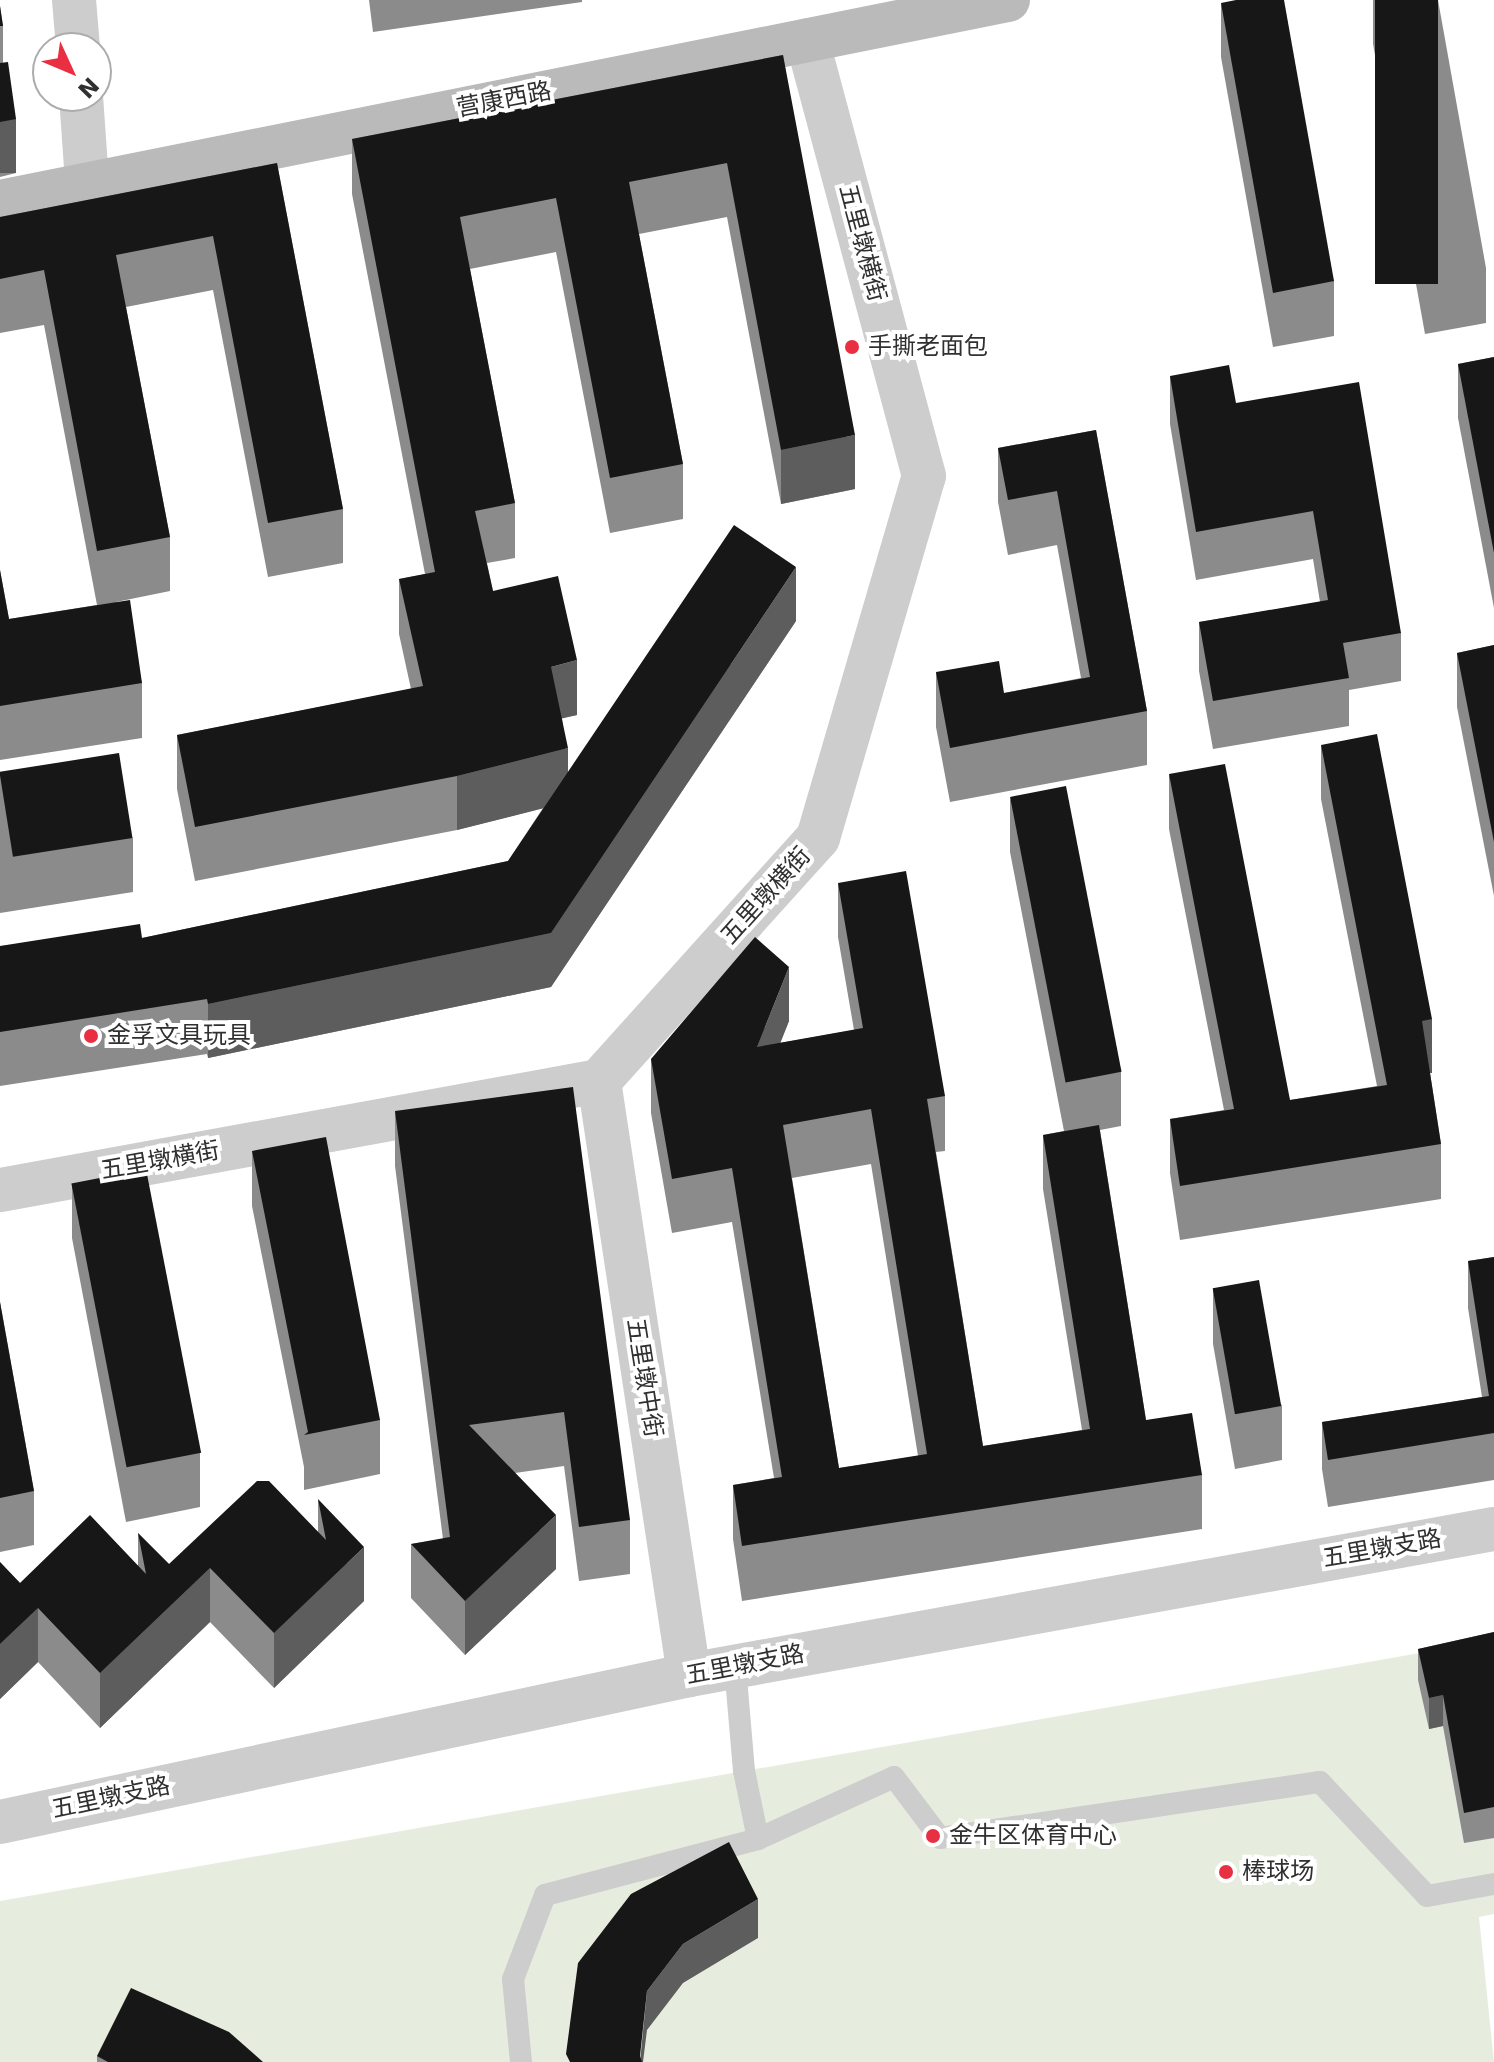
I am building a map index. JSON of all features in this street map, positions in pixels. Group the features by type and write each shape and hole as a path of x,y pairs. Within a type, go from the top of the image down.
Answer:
{"street":[{"path":"74,0 77,32"},
{"name":"营康西路","path":"0,202 87,182 1008,0"},
{"name":"五里墩横街","path":"0,1190 599,1081 818,838 924,476 807,40"},
{"path":"82,112 87,182"},
{"name":"五里墩中街","path":"599,1081 689,1675"},
{"name":"五里墩支路","path":"0,1822 689,1675 1494,1529"}],"lane":[{"path":"735,1666 744,1771 758,1839"},
{"path":"521,2062 513,1979 545,1895 758,1839 894,1777 940,1838 1320,1782 1427,1896 1494,1884"}],"green space":[{"name":"金牛区体育中心","path":"1494,1640 1494,1914 1479,1917 1494,2062 0,2062 0,1901"}],"building":[{"path":"1284,0 1334,281 1273,293 1221,3"},
{"path":"1375,0 1438,0 1438,284 1375,284"},
{"path":"783,55 855,435 781,450 727,163 629,182 683,464 610,478 556,198 460,217 515,503 475,511 493,591 558,576 577,660 551,667 568,748 457,776 195,827 177,735 423,686 399,579 435,572 352,139"},
{"path":"8,62 16,119 0,122 0,63"},
{"path":"277,163 343,509 268,523 213,236 116,255 170,537 97,551 44,270 0,279 0,217"},
{"path":"1494,357 1494,553 1458,364"},
{"path":"1229,365 1236,403 1359,382 1401,633 1343,643 1349,678 1213,701 1199,622 1328,600 1313,511 1196,532 1170,376"},
{"path":"1096,430 1147,711 950,748 936,672 999,661 1004,693 1090,677 1057,491 1008,500 998,448"},
{"path":"734,525 796,567 551,933 208,1004 207,999 0,1032 0,946 140,924 142,938 508,861"},
{"path":"0,570 9,619 130,600 142,683 0,706"},
{"path":"1494,645 1494,842 1457,653"},
{"path":"1377,734 1432,1019 1422,1021 1441,1144 1180,1186 1170,1119 1234,1109 1169,774 1225,764 1290,1100 1387,1085 1321,745"},
{"path":"119,753 132,838 13,857 0,772"},
{"path":"1066,786 1122,1072 1066,1083 1010,797"},
{"path":"906,871 945,1096 927,1099 983,1446 1090,1429 1043,1135 1099,1125 1146,1420 1192,1413 1202,1475 742,1546 733,1485 782,1477 732,1168 672,1179 651,1059 755,937 789,967 757,1047 863,1028 838,883","holes":["871,1109 927,1454 839,1468 783,1125"]},
{"path":"573,1087 630,1520 579,1527 564,1412 469,1425 556,1515 465,1601 411,1544 450,1537 395,1111"},
{"path":"326,1137 380,1420 304,1435 308,1432 252,1151"},
{"path":"146,1169 201,1453 127,1467 71,1184"},
{"path":"1494,1257 1494,1433 1328,1460 1322,1422 1489,1396 1468,1261"},
{"path":"1259,1280 1281,1406 1235,1414 1213,1288"},
{"path":"0,1302 34,1491 0,1498"},
{"path":"257,1481 269,1481 326,1540 318,1499 364,1547 274,1633 210,1568 100,1673 38,1608 0,1644 0,1562 20,1583 90,1515 146,1574 138,1533 169,1564"},
{"path":"1494,1632 1494,1807 1464,1813 1443,1695 1429,1698 1418,1649"},
{"path":"729,1842 758,1899 683,1944 647,1991 640,2056 642,2062 570,2062 566,2054 578,1963 631,1894"},
{"path":"131,1988 229,2032 263,2062 108,2062 97,2056"}],"place":[{"name":"手撕老面包","path":"852,347"},
{"name":"金孚文具玩具","path":"91,1036"},
{"name":"金牛区体育中心","path":"933,1836"},
{"name":"棒球场","path":"1226,1872"}]}
